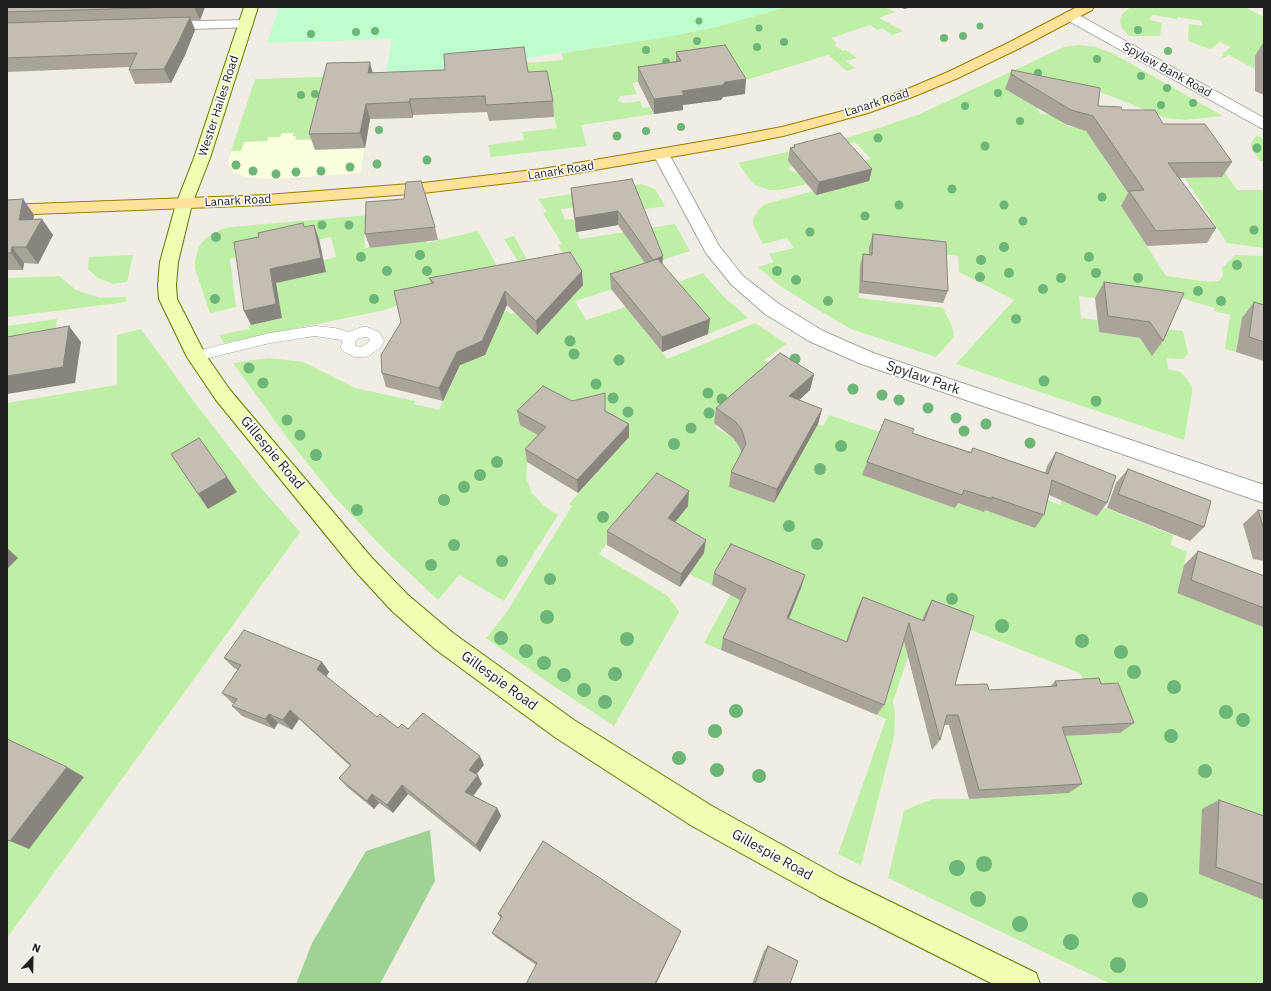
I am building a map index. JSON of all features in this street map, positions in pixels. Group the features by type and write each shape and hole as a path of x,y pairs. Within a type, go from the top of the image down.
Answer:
{"main road":[{"name":"Wester Hailes Road","path":"184,204 202,158 251,7"},
{"name":"Lanark Road","path":"7,210 184,204 430,187 542,174 661,154 783,131 863,110 953,75 1015,45 1087,7"},
{"name":"Gillespie Road","path":"184,204 169,262 167,285 168,299 196,356 223,395 364,566 400,603 444,641 565,729 702,816 830,887 1025,984"}],"street":[{"name":"Spylaw Bank Road","path":"1070,16 1264,124"},
{"path":"147,27 246,24"},
{"name":"Spylaw Park","path":"661,154 712,249 737,280 772,309 816,336 866,358 1264,494"}],"lane":[{"path":"196,356 296,333 315,331 335,333 350,337"}],"shaded area":[{"path":"378,75 360,173 271,179 247,177 233,172 228,162 255,79"}],"green space":[{"path":"271,7 787,7 712,28 660,38 492,63 386,74 392,39 267,43 279,8"},
{"path":"787,7 884,7 895,12 879,18 903,31 892,35 882,28 877,30 870,25 831,38 837,43 834,45 843,51 846,50 857,58 846,61 855,68 847,71 828,55 749,79 737,80 685,59 673,61 688,90 662,78 632,83 637,94 621,96 618,99 618,101 624,103 640,101 643,108 650,107 654,114 581,125 587,146 491,157 488,145 524,140 522,132 557,128 554,117 530,88 526,63 563,60 562,53 660,38 712,28"},
{"path":"1131,7 1245,7 1264,17 1264,69 1259,71 1229,55 1218,60 1224,55 1222,54 1231,47 1220,42 1210,49 1188,41 1189,24 1202,26 1202,21 1154,15 1151,16 1150,20 1162,23 1160,36 1129,36 1122,28 1120,21 1122,14"},
{"path":"1078,45 1096,47 1112,53 1223,116 1185,120 1166,118 1093,89 1035,103 1040,114 1055,115 1060,122 1070,127 1107,130 1105,160 1136,205 1121,206 1166,276 1209,282 1219,281 1223,276 1222,268 1235,255 1264,256 1264,324 1242,318 1236,352 1225,349 1230,315 1214,311 1215,308 1171,295 1128,303 1079,296 1081,318 1097,320 1099,332 1140,338 1144,345 1156,328 1183,331 1188,354 1183,359 1167,358 1168,369 1180,372 1192,387 1184,440 956,364 1014,300 959,272 958,256 932,253 869,267 860,266 859,298 943,308 952,326 954,334 953,338 936,357 851,329 780,286 758,267 774,262 769,254 794,248 787,238 763,244 753,225 753,219 759,209 766,204 813,191 853,164 871,159 855,142 792,158 793,160 788,161 793,166 789,168 790,171 798,173 813,183 779,190 770,190 757,186 751,181 738,163 836,141 920,114 1064,47"},
{"path":"447,68 448,76 385,89 381,119 370,119 369,123 348,123 330,139 295,140 296,136 292,136 294,133 282,133 280,137 268,137 267,141 244,142 241,151 231,151 255,79 378,75"},
{"path":"1257,135 1264,139 1264,161 1260,161 1252,150 1251,143"},
{"path":"1218,162 1237,190 1262,190 1264,192 1264,248 1227,243 1185,178 1201,177"},
{"path":"641,184 655,189 665,206 639,210 578,207 561,209 565,220 573,219 580,239 675,224 690,251 647,265 654,276 575,301 586,320 657,297 635,319 667,359 755,323 786,344 764,360 777,368 723,415 715,427 733,438 739,446 742,455 729,487 774,503 818,424 823,426 829,415 880,432 863,475 955,508 957,503 988,496 1037,496 1060,505 1071,475 1100,506 1173,535 1171,545 1187,552 1177,593 1264,617 1264,984 1111,984 888,878 904,811 934,799 969,799 1050,737 1120,733 1087,689 1080,673 966,628 912,646 893,701 895,713 894,737 861,865 838,854 886,719 877,715 841,655 783,631 757,571 721,650 704,643 746,566 729,558 712,585 689,574 616,531 599,554 668,596 679,612 614,726 552,685 486,638 506,613 572,506 569,504 629,437 538,435 527,462 526,478 532,493 543,505 558,515 504,601 459,575 438,600 386,551 332,494 288,439 233,363 269,358 303,362 355,388 415,401 414,404 439,410 462,362 474,356 484,357 498,325 398,305 385,310 224,343 219,335 249,329 249,325 282,318 245,290 323,260 336,257 331,237 230,259 236,307 210,313 195,269 195,261 199,246 206,238 220,230 231,227 370,215 370,233 364,234 365,248 409,243 420,223 427,243 478,231 503,277 489,320 507,311 511,314 549,311 504,239 514,236 536,276 571,265 558,245 562,244 543,213 547,212 538,199"},
{"path":"133,255 127,282 113,284 98,278 88,269 89,257"},
{"path":"703,273 722,295 748,318 708,334 668,286"},
{"path":"59,276 76,290 100,298 126,297 126,302 7,317 7,278"},
{"path":"57,319 53,347 7,359 7,326"},
{"path":"141,329 195,403 261,488 300,532 7,938 7,403 117,385 117,335"},
{"path":"430,830 435,881 380,984 296,984 312,943 366,851"}],"building":[{"path":"7,7 174,7 7,12"},
{"path":"190,17 164,69 129,70 137,53 7,58 7,23"},
{"path":"725,45 746,79 725,82 723,85 682,91 684,95 654,99 638,67 681,61 676,52"},
{"path":"524,47 528,72 547,71 553,101 486,105 485,96 410,99 409,102 366,104 360,133 309,134 327,63 370,62 368,73 445,70 444,54"},
{"path":"1012,70 1100,88 1098,106 1121,107 1122,110 1155,110 1163,124 1205,124 1232,162 1168,163 1216,228 1156,231 1129,191 1144,190 1093,116 1071,110 1011,74"},
{"path":"840,133 872,169 819,182 790,148 795,147 794,145"},
{"path":"632,179 663,256 653,260 618,211 575,218 571,188"},
{"path":"421,181 435,227 365,234 366,202 404,199 406,182"},
{"path":"23,199 19,220 42,219 26,247 12,247 11,253 7,253 7,200"},
{"path":"303,223 304,227 314,225 321,258 270,269 276,304 244,311 234,242 259,237 258,233"},
{"path":"873,234 946,242 948,291 862,281 863,254 872,255"},
{"path":"570,252 582,271 536,321 505,291 482,341 457,352 439,388 382,373 381,355 401,322 394,291 434,283 429,278"},
{"path":"658,259 710,319 662,337 610,274"},
{"path":"1104,282 1184,293 1163,341 1150,322 1108,316"},
{"path":"1254,302 1264,305 1264,342 1249,337"},
{"path":"69,326 63,367 7,376 7,337"},
{"path":"780,353 814,374 789,396 822,409 777,489 731,472 746,444 742,430 736,422 716,408"},
{"path":"543,386 572,401 605,393 605,411 629,424 577,480 525,449 546,427 517,411"},
{"path":"885,419 914,429 912,433 971,453 973,448 1048,474 1056,452 1116,476 1107,503 1052,480 1044,515 992,497 992,499 964,490 962,495 867,462"},
{"path":"199,438 227,477 198,494 171,454"},
{"path":"1128,469 1211,501 1204,527 1118,494"},
{"path":"657,473 689,491 668,518 706,540 681,574 607,531"},
{"path":"1258,510 1264,511 1264,530"},
{"path":"731,544 805,575 787,618 847,642 863,597 924,621 932,600 974,616 955,685 987,684 989,690 1057,686 1055,681 1099,678 1101,684 1118,683 1134,723 1062,727 1082,784 979,790 958,715 947,715 940,740 909,623 884,705 723,638 746,589 714,573"},
{"path":"1198,551 1264,576 1264,608 1191,580"},
{"path":"244,630 322,662 317,669 377,717 380,714 398,728 402,724 408,729 423,713 480,756 469,770 478,775 465,792 497,808 476,845 402,785 387,805 372,794 367,801 339,778 351,765 290,710 283,720 269,714 265,719 232,706 237,699 222,693 241,665 224,658"},
{"path":"7,739 67,767 10,841 7,840"},
{"path":"1219,800 1264,816 1264,885 1216,867"},
{"path":"543,841 681,931 655,984 526,984 537,963 492,933 502,916 498,914"},
{"path":"768,946 798,961 790,984 755,984"}]}
